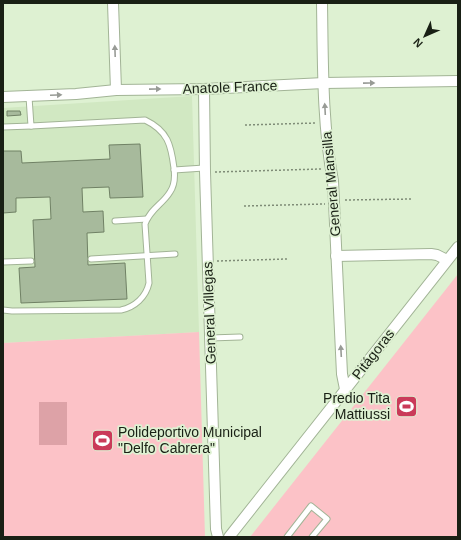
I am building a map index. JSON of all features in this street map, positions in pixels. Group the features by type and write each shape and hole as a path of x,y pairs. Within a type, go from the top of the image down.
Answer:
{"street":[{"path":"113,3 116,90"},
{"name":"General Mansilla","path":"322,3 327,150 333,181 335,202 342,374 346,389"},
{"name":"Anatole France","path":"3,97 29,97 116,90 204,89 324,83 458,81"},
{"name":"General Villegas","path":"204,89 204,170 216,529 218,537"},
{"name":"Pitágoras","path":"229,537 458,247"},
{"path":"336,256 431,254 448,260"}],"lane":[{"path":"29,97 32,126"},
{"path":"3,127 145,120 151,123 169,142 171,147 175,181 170,193 150,213 147,219 149,283 148,290 138,302 126,309 3,310"},
{"path":"174,170 204,170"},
{"path":"115,221 147,219"},
{"path":"91,259 175,254"},
{"path":"3,262 31,261"},
{"path":"210,338 240,337"},
{"path":"287,537 311,506 327,519 312,537"}],"path":[{"path":"245,125 326,122"},
{"path":"204,170 232,170 242,172 331,169"},
{"path":"244,206 412,199"},
{"path":"207,261 287,259"}],"shaded area":[{"path":"192,96 199,332 3,343 3,108"},
{"name":"Predio Tita Mattiussi","path":"458,274 458,537 250,537"},
{"name":"Polideportivo Municipal \"Delfo Cabrera\"","path":"199,332 205,537 3,537 3,343"},
{"path":"39,402 67,402 67,445 39,445"}],"building":[{"path":"7,111 20,111 21,115 7,116"},
{"path":"140,144 143,197 110,198 109,187 82,188 83,212 103,211 104,232 87,233 88,265 125,263 127,299 21,303 19,268 35,267 33,220 51,219 50,197 16,198 16,212 3,213 3,151 21,151 22,163 110,159 109,145"}],"place":[{"name":"Predio Tita Mattiussi","path":"406,406"},
{"name":"Polideportivo Municipal \"Delfo Cabrera\"","path":"103,440"}]}
